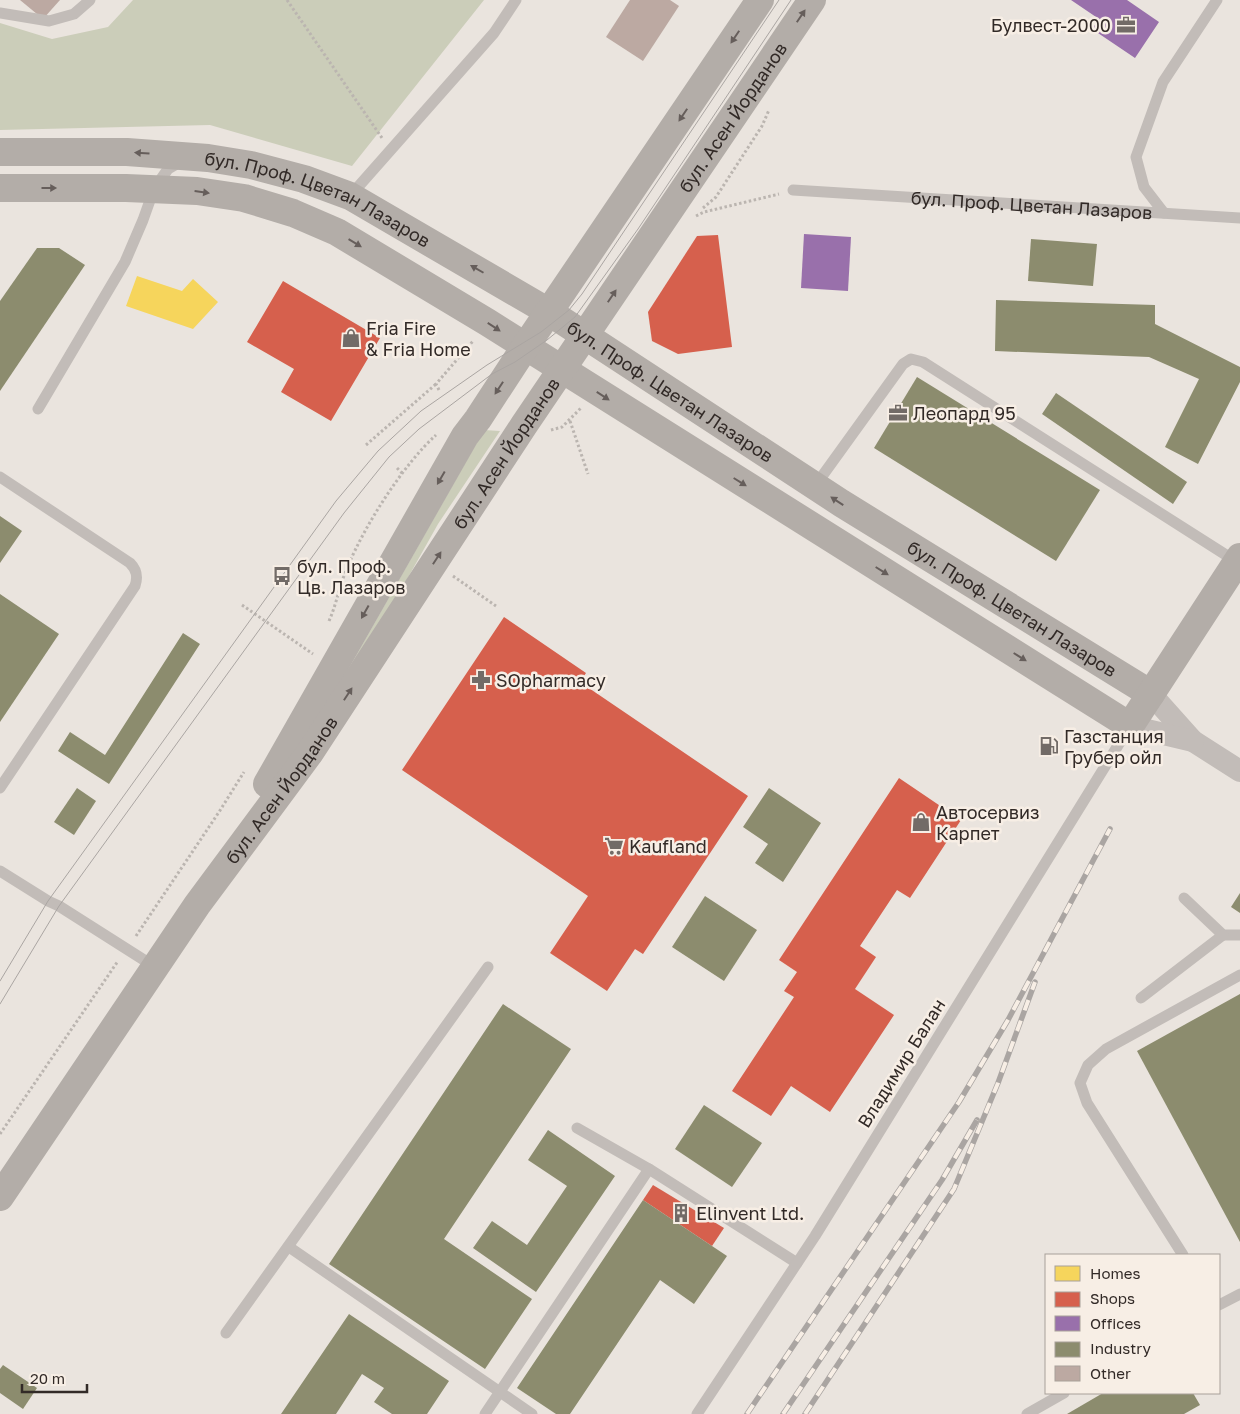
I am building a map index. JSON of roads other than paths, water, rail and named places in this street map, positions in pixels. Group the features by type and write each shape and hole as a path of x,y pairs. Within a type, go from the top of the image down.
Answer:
{"main road":[{"name":"бул. Асен Йорданов","path":"197,905 465,436 760,0"},
{"name":"бул. Асен Йорданов","path":"0,1197 197,905 308,754 584,336 812,0"},
{"name":"бул. Проф. Цветан Лазаров","path":"0,152 128,152 191,156 251,165 304,179 350,196 549,312 815,486 1151,694"},
{"name":"бул. Проф. Цветан Лазаров","path":"6,192 154,189 198,191 244,198 294,213 328,228 481,318 1130,726"},
{"path":"1130,726 1239,559"}],"street":[{"path":"1151,694 1193,741 1240,771"},
{"path":"1130,726 1193,741"}],"lane":[{"path":"0,12 50,21 74,14 90,0"},
{"path":"350,196 494,33 516,0"},
{"path":"1164,213 1144,187 1136,157 1163,82 1217,0"},
{"path":"38,409 125,262 154,189 168,169 191,156"},
{"name":"бул. Проф. Цветан Лазаров","path":"792,190 1240,218"},
{"path":"815,486 903,364 911,359 923,362 1239,559"},
{"path":"0,477 130,563 137,574 135,586 0,788"},
{"name":"Владимир Балан","path":"697,1414 797,1263 1130,726"},
{"path":"0,871 155,967"},
{"path":"1184,898 1223,935"},
{"path":"1141,998 1223,935 1240,935"},
{"path":"226,1332 289,1247 488,967"},
{"path":"1182,1254 1087,1104 1080,1083 1088,1065 1106,1049 1240,975"},
{"path":"576,1128 649,1169 797,1263"},
{"path":"485,1414 649,1169"},
{"path":"289,1247 532,1414"},
{"path":"1220,1304 1240,1294"},
{"path":"1027,1414 1062,1394"}],"tram line":[{"path":"0,981 48,901 336,501 378,451 421,411 487,365 541,332 569,310 582,294 779,0"},
{"path":"0,1004 59,906 344,513 389,457 419,429 492,374 515,362 547,340 575,317 638,229 791,0"}],"railway":[{"path":"747,1414 959,1102 1008,1020 1110,829"},
{"path":"805,1414 954,1189 998,1083 1035,982"},
{"path":"783,1414 942,1180 977,1120"}],"place":[{"name":"Булвест-2000","path":"1126,25"},
{"name":"Fria Fire & Fria Home","path":"351,338"},
{"name":"Леопард 95","path":"898,413"},
{"name":"бул. Проф. Цв. Лазаров","path":"282,576"},
{"name":"SOpharmacy","path":"481,680"},
{"name":"Газстанция Грубер ойл","path":"1049,746"},
{"name":"Автосервиз Карпет","path":"921,822"},
{"name":"Kaufland","path":"614,846"},
{"name":"Elinvent Ltd.","path":"681,1213"}]}
